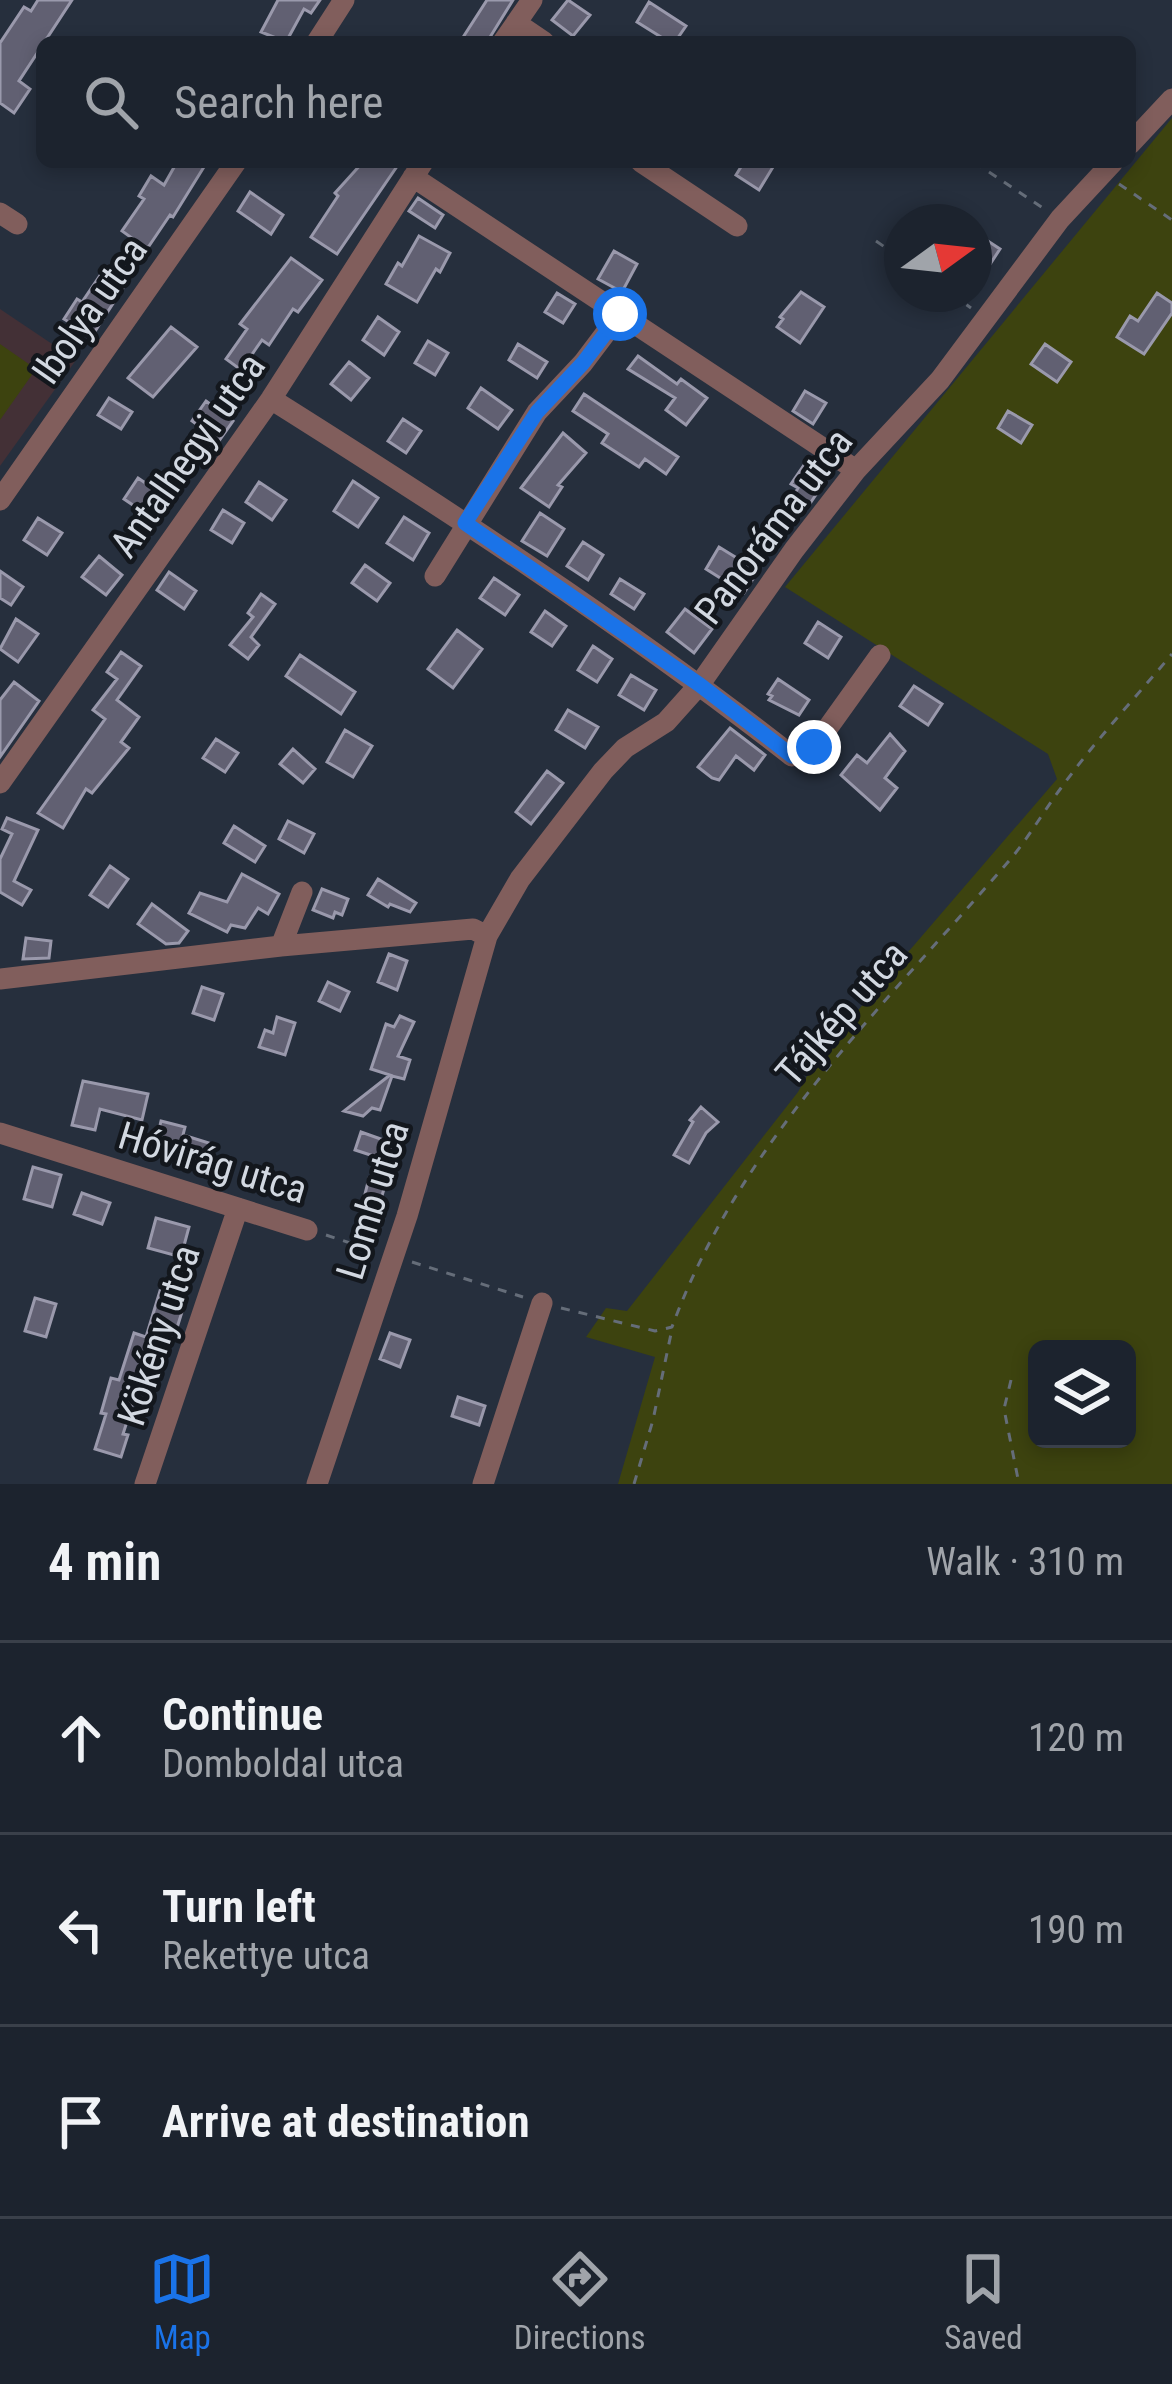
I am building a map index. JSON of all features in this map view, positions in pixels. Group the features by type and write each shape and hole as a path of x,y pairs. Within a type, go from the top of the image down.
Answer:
{"street":[{"path":"321,36 344,0"},
{"path":"510,32 532,0"},
{"path":"1136,138 1172,99"},
{"name":"Ibolya utca","path":"0,500 232,168"},
{"path":"650,168 737,226"},
{"name":"Panoráma utca","path":"487,935 520,878 603,771 625,748 666,722 700,685 856,470 940,380 1060,219 1108,168"},
{"path":"418,169 620,314 856,470"},
{"name":"Antalhegyi utca","path":"0,783 272,399 418,169"},
{"path":"435,576 537,412 620,314"},
{"path":"272,399 465,523 700,685 792,756 808,756 880,655"},
{"path":"280,946 302,892"},
{"path":"0,979 280,946 473,929 487,935"},
{"name":"Lomb utca","path":"317,1484 393,1256 487,935"},
{"name":"Hóvirág utca","path":"0,1133 307,1230"},
{"name":"Kökény utca","path":"145,1484 238,1208"},
{"path":"483,1484 542,1303"}],"path":[{"path":"983,168 1060,219"},
{"path":"1108,168 1172,220"},
{"path":"876,241 884,247"},
{"path":"978,312 988,319"},
{"name":"Tájkép utca","path":"634,1484 672,1328 709,1242 746,1175 792,1108 1013,856 1063,785 1172,654"},
{"name":"Hóvirág utca","path":"307,1230 542,1303"},
{"path":"542,1303 656,1331 672,1328"},
{"path":"1011,1380 1004,1409 1019,1484"}],"shaded area":[{"path":"0,309 76,360 0,466"}],"green space":[{"path":"1172,118 1172,1484 618,1484 655,1357 586,1337 606,1308 627,1311 798,1092 817,1058 1057,779 1048,754 785,587 1131,168 1136,168 1136,162"},
{"path":"0,344 36,369 0,420"}],"building":[{"path":"38,0 72,0 48,36 36,36 36,55 19,81 30,89 14,113 0,103 0,43 24,7 31,11"},
{"path":"278,0 320,0 311,13 304,9 289,36 261,32"},
{"path":"487,0 513,0 491,36 464,36"},
{"path":"568,0 590,15 573,36 552,20"},
{"path":"649,2 686,26 679,36 659,36 637,22"},
{"path":"174,168 203,168 147,249 122,231 144,199 139,196 151,176 164,185"},
{"path":"358,168 396,168 337,254 311,237 338,196 335,193"},
{"path":"740,168 772,168 759,190 736,175"},
{"path":"250,192 283,215 271,234 238,211"},
{"path":"418,198 443,215 435,228 409,211"},
{"path":"419,236 450,253 417,302 386,284"},
{"path":"614,251 637,264 622,292 598,279"},
{"path":"291,258 322,280 298,312 293,309 269,345 262,340 241,370 226,359 247,329 240,324"},
{"path":"105,268 127,282 92,336 64,319"},
{"path":"801,292 824,307 800,343 777,327"},
{"path":"557,293 575,304 563,323 545,312"},
{"path":"1157,293 1172,303 1172,313 1144,354 1117,337 1130,316 1138,321"},
{"path":"378,317 399,332 384,355 363,340"},
{"path":"171,327 197,347 153,397 128,378"},
{"path":"428,341 448,353 435,375 415,363"},
{"path":"518,344 547,362 537,378 509,360"},
{"path":"1045,344 1071,362 1057,382 1031,364"},
{"path":"638,356 677,384 681,379 707,398 686,425 666,410 675,398 628,369"},
{"path":"349,362 369,378 351,400 331,384"},
{"path":"481,388 512,410 498,429 468,408"},
{"path":"805,391 826,403 813,424 793,411"},
{"path":"584,394 678,457 666,474 645,459 639,467 602,443 608,434 573,411"},
{"path":"109,398 132,412 121,429 98,415"},
{"path":"206,401 233,421 219,441 192,421"},
{"path":"1008,411 1032,425 1021,443 998,428"},
{"path":"403,419 421,431 406,453 388,441"},
{"path":"563,433 586,453 558,485 562,487 549,507 521,488"},
{"path":"806,462 828,477 809,505 794,495 798,488 791,484"},
{"path":"138,478 163,495 149,516 124,499"},
{"path":"353,481 378,498 358,527 334,511"},
{"path":"259,482 286,500 272,520 246,502"},
{"path":"223,510 244,523 232,543 211,530"},
{"path":"540,513 564,529 547,556 522,541"},
{"path":"404,517 429,533 413,560 387,543"},
{"path":"38,518 62,533 47,555 24,540"},
{"path":"583,542 603,555 588,580 567,566"},
{"path":"719,547 758,571 744,593 706,569"},
{"path":"99,556 122,575 106,595 82,577"},
{"path":"365,565 390,583 377,601 352,583"},
{"path":"0,571 23,587 11,605 0,598"},
{"path":"169,572 196,591 184,609 157,590"},
{"path":"494,578 519,595 505,615 480,598"},
{"path":"620,579 644,594 634,609 611,594"},
{"path":"261,594 275,604 251,637 259,645 248,659 230,645 253,617 248,613"},
{"path":"685,609 712,629 694,653 667,632"},
{"path":"545,611 566,626 552,646 531,632"},
{"path":"16,619 38,634 18,662 0,649"},
{"path":"818,622 841,637 828,658 805,643"},
{"path":"457,630 482,649 453,688 428,669"},
{"path":"593,646 612,659 597,682 578,670"},
{"path":"121,652 141,666 117,700 139,717 121,742 129,748 92,793 86,789 63,828 38,813 105,719 93,710 117,679 107,672"},
{"path":"300,655 355,692 341,714 286,676"},
{"path":"631,675 656,690 644,710 619,695"},
{"path":"778,679 809,700 799,715 769,700"},
{"path":"14,682 39,701 0,757 0,700"},
{"path":"914,686 942,704 928,725 900,706"},
{"path":"568,710 598,727 585,748 556,730"},
{"path":"730,728 765,755 754,770 736,756 719,780 698,767"},
{"path":"345,730 372,746 353,777 327,762"},
{"path":"890,734 905,751 885,778 897,788 880,810 841,775 857,755 867,763"},
{"path":"216,739 238,753 225,772 203,758"},
{"path":"293,749 315,769 303,783 280,764"},
{"path":"547,771 563,783 531,824 516,812"},
{"path":"7,818 38,830 14,881 31,890 22,905 0,892 0,859 12,834 2,829"},
{"path":"288,821 314,834 304,853 279,839"},
{"path":"234,826 265,846 255,862 224,843"},
{"path":"110,866 128,879 108,907 90,895"},
{"path":"242,874 279,894 268,914 258,908 245,928 231,925 227,932 189,913 200,893 227,902"},
{"path":"378,879 416,903 410,912 388,907 368,895"},
{"path":"322,889 348,899 342,915 335,912 333,918 313,910"},
{"path":"152,904 188,931 179,943 166,944 138,924"},
{"path":"26,938 51,941 49,958 23,959"},
{"path":"389,954 407,961 397,990 378,982"},
{"path":"328,982 349,992 340,1011 319,1001"},
{"path":"202,987 223,994 214,1020 193,1013"},
{"path":"400,1016 414,1022 398,1056 410,1060 404,1079 392,1076 380,1110 372,1108 363,1116 344,1111 390,1075 371,1069 386,1024 394,1027"},
{"path":"277,1017 295,1023 285,1055 259,1047 265,1030 273,1033"},
{"path":"83,1081 148,1094 142,1120 100,1109 95,1130 72,1125"},
{"path":"701,1107 718,1122 689,1163 674,1155"},
{"path":"161,1121 185,1127 183,1135 212,1144 205,1165 154,1151"},
{"path":"361,1132 392,1143 386,1160 355,1150"},
{"path":"33,1167 61,1175 52,1207 24,1199"},
{"path":"369,1178 386,1182 374,1223 359,1218"},
{"path":"82,1193 110,1203 102,1224 74,1214"},
{"path":"156,1218 189,1227 181,1257 148,1248"},
{"path":"160,1291 186,1299 176,1331 170,1329 155,1379 142,1375 123,1434 128,1435 121,1457 95,1449 111,1378 119,1380 134,1333 146,1337"},
{"path":"35,1298 56,1304 46,1337 25,1331"},
{"path":"390,1333 410,1340 400,1367 380,1359"},
{"path":"458,1397 485,1406 479,1425 452,1416"}],"route":[{"path":"620,314 537,412 465,523 700,685 792,756 814,747"}]}
